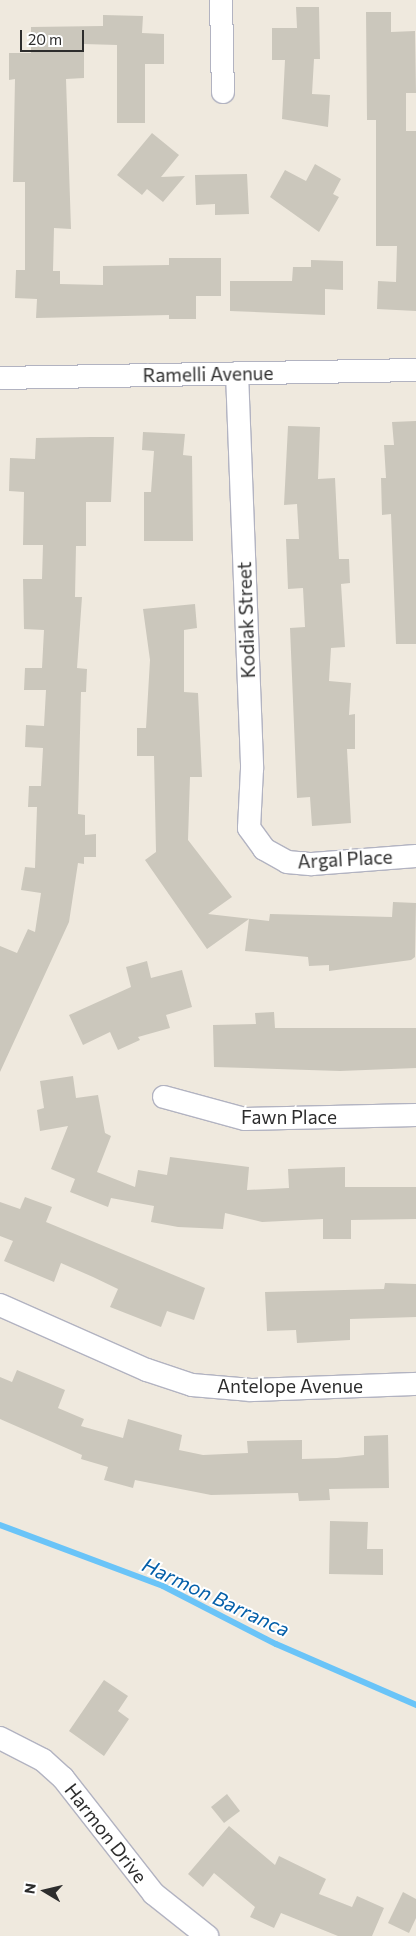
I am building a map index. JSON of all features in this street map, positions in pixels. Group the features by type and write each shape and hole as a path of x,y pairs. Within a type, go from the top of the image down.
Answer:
{"street":[{"path":"221,0 223,92"},
{"name":"Ramelli Avenue","path":"0,378 416,370"},
{"name":"Kodiak Street","path":"237,373 252,769 248,816 249,828 275,856"},
{"name":"Argal Place","path":"275,856 312,864 416,856"},
{"name":"Fawn Place","path":"164,1097 245,1119 416,1115"},
{"name":"Antelope Avenue","path":"0,1305 147,1370 192,1384 251,1390 416,1384"},
{"name":"Harmon Drive","path":"0,1738 43,1760 63,1778 154,1894 207,1936"}],"building":[{"path":"296,7 319,7 320,59 314,59 312,94 330,95 328,127 282,119 285,60 272,60 272,28 297,28"},
{"path":"366,12 391,12 391,32 415,31 416,93 406,93 406,131 416,131 416,311 377,309 378,281 396,282 397,246 376,246 376,120 367,120"},
{"path":"103,15 143,16 142,33 164,34 164,64 145,64 145,123 117,123 117,45 84,44 84,78 66,79 71,229 54,228 53,271 60,271 60,284 103,285 103,266 169,265 169,258 221,258 221,296 196,296 196,319 169,319 169,315 36,318 37,299 15,298 16,270 25,270 25,182 13,182 15,79 9,80 9,53 31,53 31,27 103,26"},
{"path":"152,133 179,155 161,177 185,176 163,202 147,189 142,195 117,175"},
{"path":"315,164 341,179 333,194 339,197 319,232 270,197 285,170 306,181"},
{"path":"247,174 249,214 215,215 215,204 196,205 195,175"},
{"path":"311,260 343,261 343,290 325,289 325,315 230,311 230,281 292,281 293,267 311,267"},
{"path":"416,421 416,644 396,644 391,514 382,515 381,478 386,478 384,445 394,445 392,422"},
{"path":"288,426 320,427 318,479 335,478 339,559 349,559 350,583 341,584 345,647 331,648 329,681 351,683 349,715 355,714 355,749 347,749 351,823 312,826 310,797 297,798 290,628 305,627 303,588 288,589 286,539 299,539 297,504 284,505"},
{"path":"143,432 185,434 183,455 192,456 193,541 144,541 144,492 151,492 154,451 142,450"},
{"path":"114,437 111,502 86,502 86,546 76,546 75,597 82,597 77,668 87,669 86,692 81,692 78,814 85,815 85,835 96,834 96,857 84,857 84,864 78,863 69,922 0,1072 0,946 17,953 28,929 35,932 41,893 21,890 25,867 35,868 37,807 28,807 29,786 41,786 43,748 25,747 26,725 44,726 46,690 24,690 25,668 42,668 44,630 24,629 23,579 42,579 43,545 23,545 24,492 9,491 10,458 35,459 36,438"},
{"path":"195,604 197,628 184,630 184,692 198,693 202,777 190,777 188,840 232,897 208,914 269,921 270,914 392,917 393,902 416,903 415,957 411,960 329,971 329,965 309,966 308,957 245,951 249,919 207,949 145,860 156,852 154,756 137,756 137,728 146,728 150,660 143,609"},
{"path":"147,961 151,978 182,970 192,1007 166,1015 170,1028 138,1037 140,1040 118,1050 110,1032 83,1045 69,1015 131,987 126,967"},
{"path":"274,1012 275,1028 416,1028 416,1068 340,1071 214,1067 213,1025 256,1024 255,1013"},
{"path":"73,1076 76,1098 98,1095 105,1133 111,1136 97,1172 135,1187 138,1170 167,1175 170,1157 249,1167 247,1190 289,1188 288,1169 345,1167 345,1187 416,1187 416,1219 351,1220 351,1239 323,1239 323,1219 262,1222 225,1213 223,1229 178,1227 151,1222 154,1206 111,1198 108,1207 70,1192 75,1179 51,1169 68,1126 40,1131 37,1110 44,1108 40,1081"},
{"path":"25,1197 52,1207 46,1222 205,1288 194,1320 167,1311 161,1327 110,1307 118,1289 61,1263 54,1282 4,1261 13,1241 0,1236 0,1202 20,1209"},
{"path":"385,1283 416,1284 416,1317 350,1319 350,1340 297,1343 296,1330 267,1331 265,1292 384,1289"},
{"path":"17,1370 65,1390 58,1408 84,1419 81,1426 123,1438 128,1419 182,1435 179,1450 203,1455 248,1453 247,1441 302,1440 302,1459 337,1458 364,1455 364,1436 388,1435 389,1488 329,1489 330,1500 299,1501 298,1493 211,1495 135,1480 133,1488 104,1480 108,1467 81,1459 82,1455 0,1419 0,1377 12,1382"},
{"path":"330,1521 368,1522 367,1549 383,1549 383,1575 329,1574"},
{"path":"104,1680 128,1696 118,1711 129,1719 104,1756 69,1731"},
{"path":"227,1794 240,1811 224,1823 211,1807"},
{"path":"229,1826 275,1865 279,1856 326,1879 319,1894 352,1907 357,1896 384,1908 372,1936 338,1936 281,1913 274,1928 250,1917 255,1907 214,1873 203,1887 188,1874"},
{"path":"403,1892 416,1899 416,1918 409,1933 388,1923"}],"waterway":[{"name":"Harmon Barranca","path":"0,1525 163,1586 276,1644 416,1705"}]}
